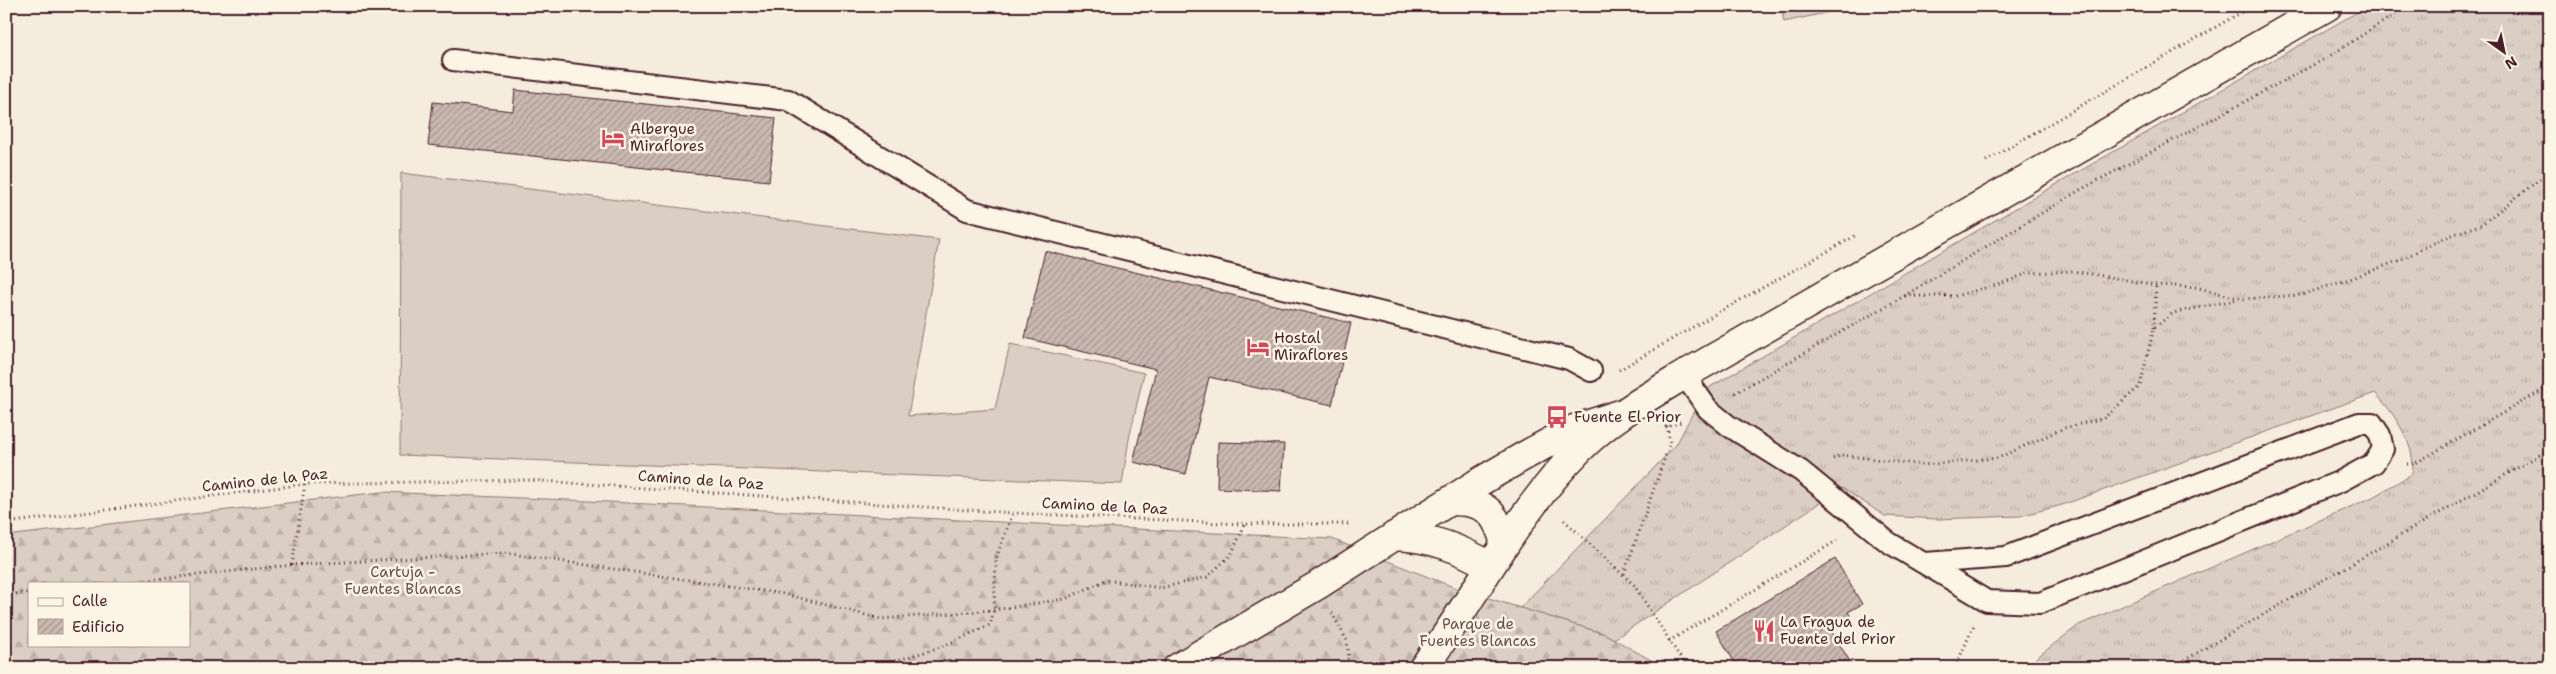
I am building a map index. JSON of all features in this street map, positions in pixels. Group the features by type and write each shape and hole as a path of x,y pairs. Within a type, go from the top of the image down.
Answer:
{"main road":[{"path":"1423,668 1505,544 1553,479 1580,448 1624,413 1684,375 2328,6"},
{"path":"1177,668 1318,585 1450,501 1574,429 1624,413"},
{"path":"1450,501 1470,501 1486,508 1499,523 1505,544"},
{"path":"1394,536 1419,537 1443,543 1490,566"}],"lane":[{"path":"453,60 788,100 967,210 1569,359 1591,371"},
{"path":"1684,375 1708,409 1729,426 1801,471 1888,542 1987,601 2040,603 2341,481 2374,463 2383,449 2380,435 2372,424 2359,423 2006,557 1925,563"}],"path":[{"path":"1659,429 1684,422 1708,409 1904,296 2080,190 2328,57 2408,6"},
{"path":"2154,328 2173,313 2242,298 2301,294 2350,280 2400,260 2444,238 2482,224 2550,171"},
{"path":"1904,296 1955,296 2000,284 2028,273 2073,270 2156,285 2195,287 2242,298"},
{"path":"1801,471 1841,455 1923,465 1998,458 2064,428 2104,418 2140,386 2154,328 2156,285"},
{"path":"2374,463 2414,464 2550,386"},
{"path":"1624,574 1670,443 1667,426"},
{"path":"2171,668 2550,449"},
{"name":"Camino de la Paz","path":"6,523 305,484 527,480 1013,513 1245,524 1304,522 1367,525 1394,536"},
{"path":"292,565 305,484"},
{"path":"870,668 940,647 990,625 994,610 996,558 1013,513"},
{"path":"1558,528 1569,513"},
{"path":"1564,520 1634,585 1686,668"},
{"path":"1669,641 1865,523"},
{"path":"130,582 292,565 505,553 784,594 881,619 994,610 1065,599 1106,580 1161,588 1208,577 1231,555 1245,524"},
{"path":"1318,585 1347,641 1349,658 1340,668"},
{"path":"6,595 28,592"},
{"path":"1955,668 1970,633 1987,601"}],"green space":[{"path":"1781,6 1857,6 1784,22"},
{"name":"Parque de Fuentes Blancas","path":"2368,6 2550,6 2550,668 2023,668 2079,625 2373,497 2412,474 2411,453 2403,431 2375,393 2062,505 2020,516 1937,519 1885,516 1842,488 1614,639 1605,634 1520,608 1676,445 1705,390 2045,191"},
{"path":"401,173 939,240 908,416 995,409 1010,344 1144,373 1129,439 1122,484 400,455"},
{"name":"Cartuja - Fuentes Blancas","path":"381,492 1332,539 1456,588 1605,634 1665,668 6,668 6,536"}],"building":[{"path":"515,90 776,118 769,181 428,145 433,102 513,111"},
{"path":"1045,251 1351,323 1332,405 1209,377 1186,474 1133,462 1156,369 1025,338"},
{"path":"1218,442 1284,444 1281,491 1217,488"},
{"path":"1835,559 1862,604 1848,612 1851,617 1830,629 1854,668 1783,668 1778,659 1763,668 1756,668 1754,664 1747,668 1738,668 1716,631"}],"place":[{"name":"Albergue Miraflores","path":"613,138"},
{"name":"Hostal Miraflores","path":"1258,347"},
{"name":"Fuente El Prior","path":"1557,417"},
{"name":"La Fragua de Fuente del Prior","path":"1764,631"}]}
